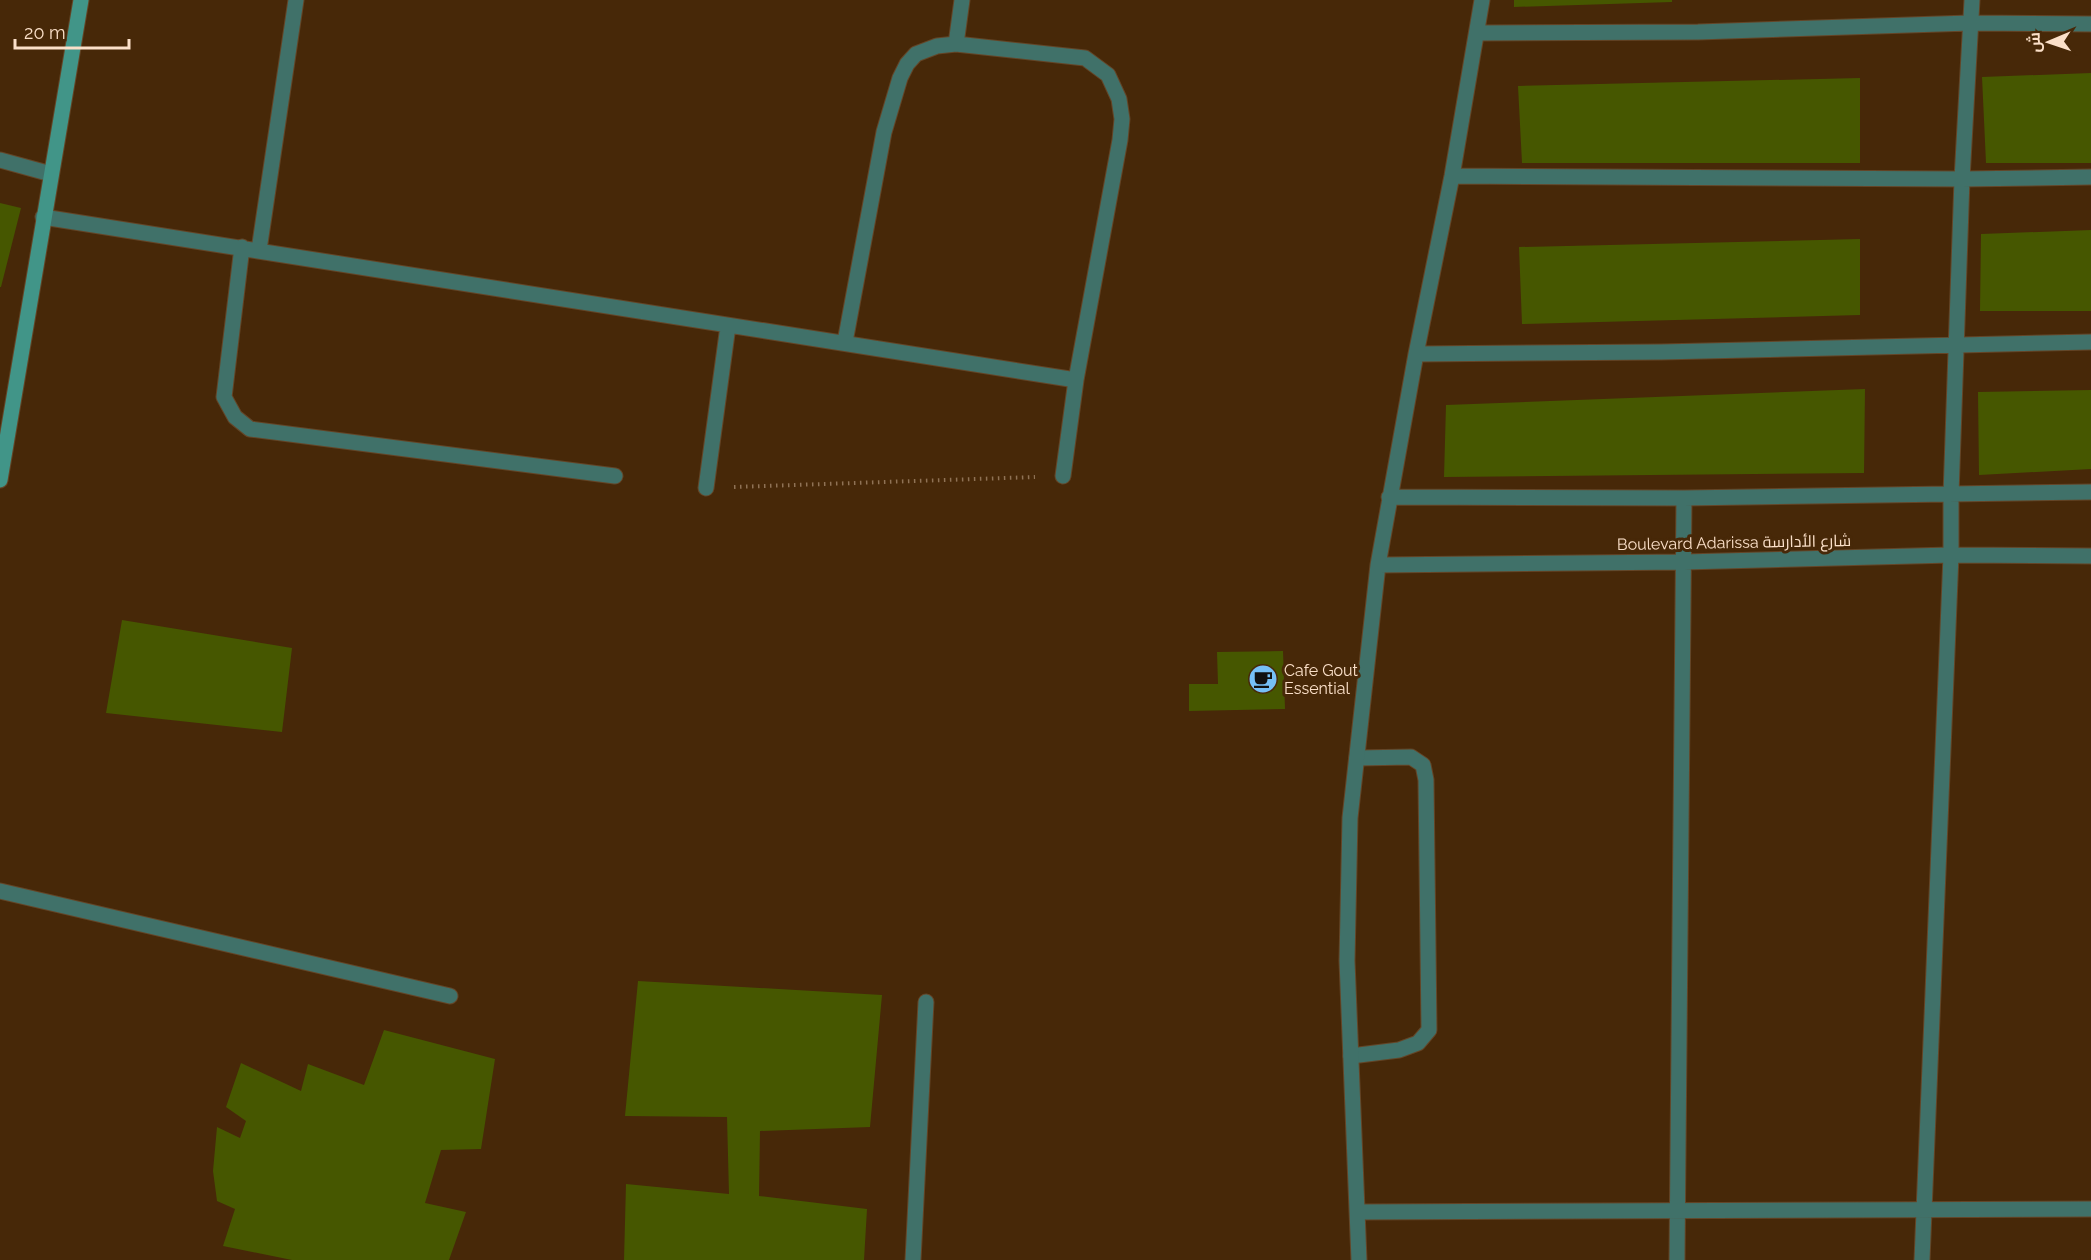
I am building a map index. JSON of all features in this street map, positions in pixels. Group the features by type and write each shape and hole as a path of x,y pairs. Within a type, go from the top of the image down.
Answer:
{"street":[{"path":"0,480 81,0"},
{"path":"259,250 297,0"},
{"path":"956,45 962,0"},
{"path":"1359,1260 1347,961 1350,818 1378,565 1416,354 1452,176 1482,0"},
{"path":"1922,1260 1951,555 1962,179 1972,0"},
{"path":"1477,33 1698,32 1970,23 2091,24"},
{"path":"845,342 884,132 900,78 907,64 916,54 937,46 956,45 1085,58 1108,75 1119,99 1122,119 1076,380 1063,476"},
{"path":"0,160 51,174"},
{"path":"1452,176 1962,179 2091,177"},
{"path":"43,217 1076,380"},
{"path":"242,247 224,398 235,417 250,429 615,476"},
{"path":"706,488 728,326"},
{"path":"1416,354 1661,352 2091,342"},
{"path":"1389,497 1684,498 2091,492"},
{"path":"1677,1260 1684,498"},
{"name":"Boulevard Adarissa شارع الأدارسة","path":"1378,565 1684,562 1951,555 2091,556"},
{"path":"1351,1056 1399,1050 1418,1043 1429,1030 1426,780 1423,765 1411,757 1357,758"},
{"path":"0,891 450,996"},
{"path":"913,1260 926,1002"},
{"path":"1357,1212 2091,1209"}],"path":[{"path":"706,488 1063,476"}],"building":[{"path":"1514,0 1672,0 1672,2 1514,7"},
{"path":"2091,73 2091,163 1986,163 1982,77"},
{"path":"1860,78 1860,163 1522,163 1518,86"},
{"path":"0,203 21,208 1,287 0,287"},
{"path":"2091,230 2091,311 1980,311 1981,234"},
{"path":"1860,239 1860,315 1522,324 1519,247"},
{"path":"1865,389 1864,473 1444,477 1446,405"},
{"path":"2091,390 2091,469 1979,475 1978,392"},
{"path":"122,620 292,648 282,732 106,713"},
{"path":"1283,651 1285,709 1189,711 1189,684 1218,684 1217,652"},
{"path":"638,981 882,995 870,1127 760,1131 759,1196 867,1209 864,1260 624,1260 626,1184 729,1194 727,1117 625,1116"},
{"path":"384,1030 495,1059 481,1149 441,1150 425,1203 466,1212 449,1260 292,1260 223,1246 235,1209 217,1201 213,1171 217,1127 240,1138 246,1121 226,1107 241,1063 301,1091 308,1064 364,1085"}],"place":[{"name":"Cafe Gout Essential","path":"1263,679"}]}
